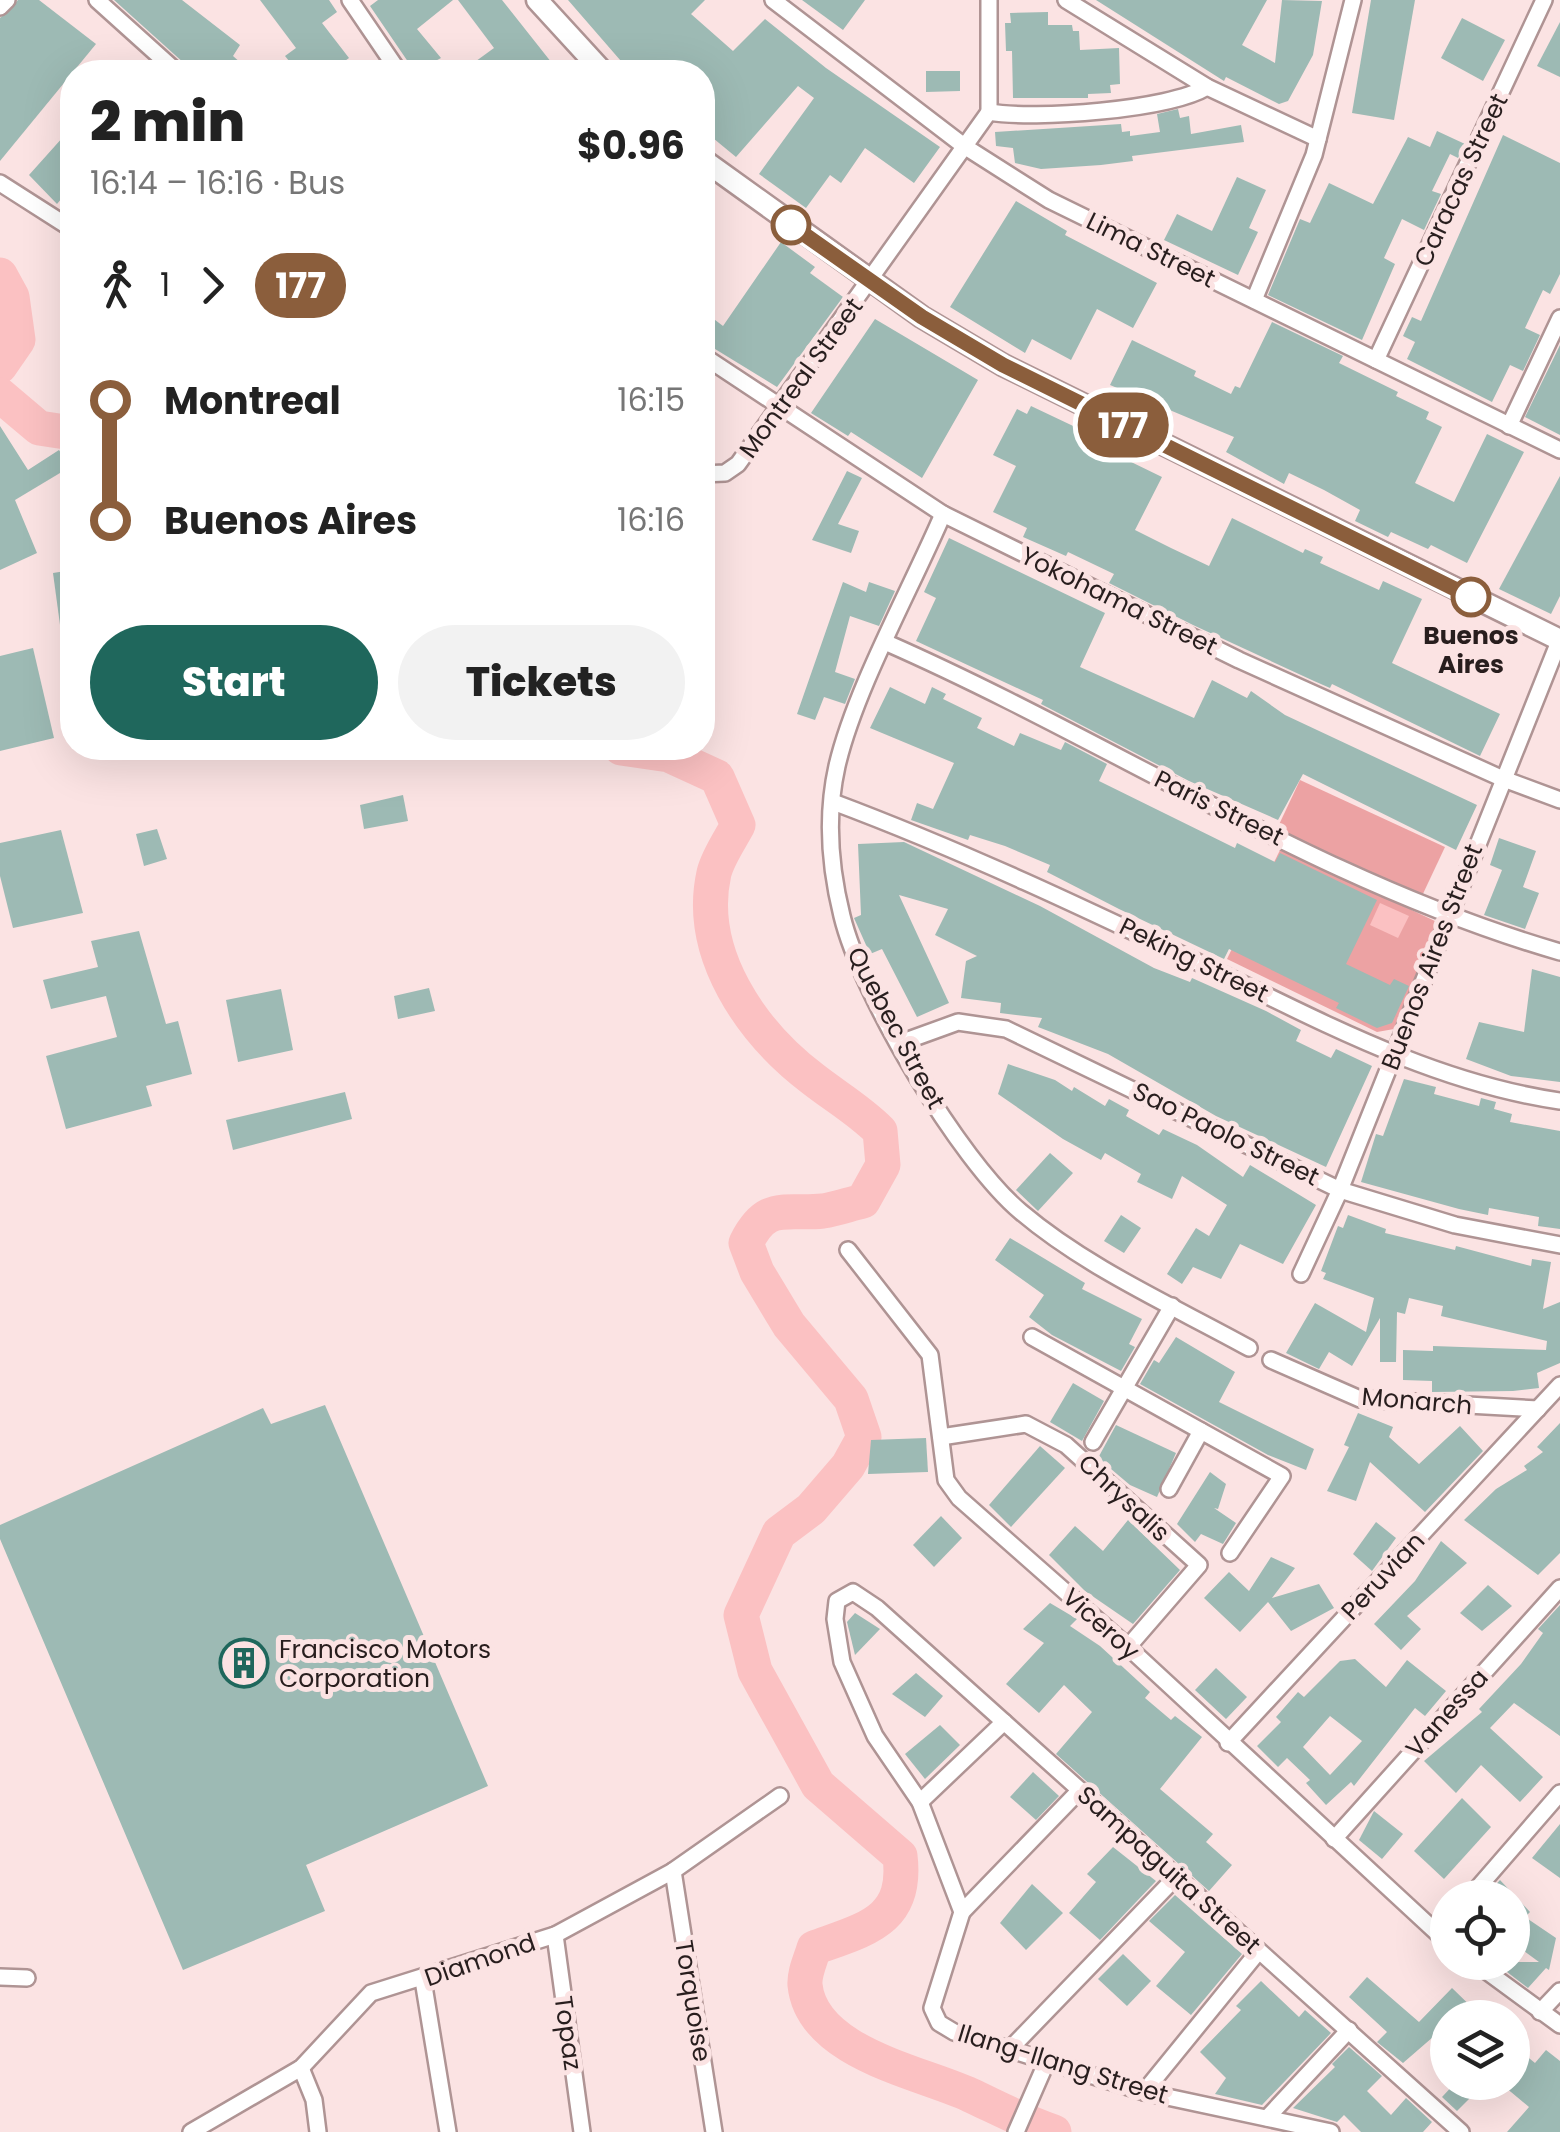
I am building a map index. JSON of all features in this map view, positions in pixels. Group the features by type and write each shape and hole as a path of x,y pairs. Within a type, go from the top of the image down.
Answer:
{"street":[{"path":"0,7 7,0"},
{"path":"96,0 164,60"},
{"path":"350,0 391,60"},
{"path":"537,0 592,60"},
{"name":"Lima Street","path":"773,0 964,146 1049,200 1560,450"},
{"path":"989,0 989,112 1022,118 1042,116 1180,99 1207,87"},
{"path":"1066,0 1207,87 1318,138"},
{"path":"1254,300 1318,138 1352,0"},
{"name":"Caracas Street","path":"1376,360 1544,0"},
{"name":"Montreal Street","path":"715,473 725,473 738,464 781,408 989,112"},
{"path":"715,168 922,317 1051,390 1560,640"},
{"path":"0,182 60,221"},
{"path":"1509,426 1560,318"},
{"name":"Yokohama Street","path":"715,364 943,514 1239,660 1501,778 1560,800"},
{"name":"Quebec Street","path":"943,514 837,765 830,839 842,919 861,969 900,1043 966,1154 1019,1211 1054,1237 1249,1348"},
{"name":"Buenos Aires Street","path":"1301,1274 1340,1190 1501,778 1560,640"},
{"name":"Paris Street","path":"887,643 1235,818 1449,916 1560,952"},
{"name":"Peking Street","path":"833,802 987,862 1394,1056 1483,1085 1560,1101"},
{"name":"Sao Paolo Street","path":"900,1043 958,1022 1006,1029 1340,1190 1455,1224 1560,1245"},
{"name":"Viceroy","path":"848,1250 930,1354 946,1480 959,1498 1128,1647 1228,1744 1430,1921"},
{"path":"1093,1442 1172,1306"},
{"path":"1032,1337 1282,1476 1230,1553"},
{"name":"Monarch","path":"1272,1360 1360,1400 1538,1410"},
{"path":"1538,1410 1560,1385"},
{"name":"Peruvian","path":"1228,1744 1538,1410"},
{"name":"Chrysalis","path":"940,1437 1026,1424 1066,1445 1199,1565 1128,1647"},
{"path":"1169,1489 1201,1431"},
{"name":"Vanessa","path":"1334,1839 1560,1588"},
{"name":"Sampaguita Street","path":"920,1802 875,1736 842,1662 834,1619 837,1601 853,1592 877,1608 1461,2132"},
{"path":"1004,1722 920,1802 962,1912 1080,1790"},
{"path":"1485,1880 1560,1793"},
{"name":"Diamond","path":"191,2132 300,2068 371,1993 424,1980 555,1935 673,1871 780,1796"},
{"name":"Torquoise","path":"673,1871 714,2132"},
{"path":"1010,2049 1177,1876"},
{"name":"Ilang-Ilang Street","path":"962,1912 932,2008 939,2023 954,2032 1144,2092 1331,2132"},
{"name":"Topaz","path":"555,1935 582,2132"},
{"path":"1144,2092 1258,1952"},
{"path":"0,1977 27,1978"},
{"path":"424,1980 448,2132"},
{"path":"1498,1980 1560,2025"},
{"path":"1540,2012 1560,1991"},
{"path":"1268,2118 1348,2030"},
{"path":"1016,2132 1047,2061"},
{"path":"300,2068 314,2100 318,2132"}],"shaded area":[{"path":"1300,780 1445,847 1421,898 1276,831"},
{"path":"1281,848 1437,922 1394,1029 1377,1032 1227,959"},
{"path":"1380,903 1409,916 1398,938 1370,925"}],"building":[{"path":"18,0 39,0 96,44 83,60 60,60 60,88 0,161 0,18"},
{"path":"114,0 182,0 240,45 233,56 238,60 181,60"},
{"path":"260,0 329,0 337,12 322,23 349,58 288,60 285,56 296,48"},
{"path":"378,0 453,0 417,29 441,58 407,60 370,6"},
{"path":"458,0 502,0 550,60 478,60 494,48"},
{"path":"568,0 705,0 691,14 733,51 765,19 826,68 940,147 914,183 865,148 841,183 830,175 806,208 759,174 814,98 798,86 736,157 715,140 715,60 620,60"},
{"path":"802,0 865,0 843,30"},
{"path":"1096,0 1267,0 1242,45 1275,63 1282,0 1322,1 1313,55 1288,101 1279,104 1226,77 1224,81"},
{"path":"1371,0 1415,0 1394,120 1352,113"},
{"path":"1048,12 1048,25 1072,25 1073,31 1079,31 1080,50 1119,48 1120,84 1110,85 1111,93 1088,94 1088,98 1013,98 1012,51 1006,51 1005,23 1011,23 1010,13"},
{"path":"1462,18 1505,40 1483,81 1441,58"},
{"path":"1560,22 1560,77 1537,66"},
{"path":"926,71 960,71 960,91 926,92"},
{"path":"1178,109 1180,118 1189,116 1191,134 1241,125 1244,142 1132,156 1133,161 1041,169 1015,163 1013,148 996,146 995,132 1121,124 1122,132 1130,131 1130,136 1160,132 1157,114"},
{"path":"1437,131 1465,144 1458,158 1450,154 1432,191 1441,194 1424,230 1402,219 1384,258 1395,264 1362,340 1268,295 1300,219 1310,223 1329,183 1373,204 1408,137 1430,147"},
{"path":"1503,135 1560,163 1560,274 1550,294 1543,290 1525,328 1540,335 1523,371 1510,365 1492,402 1407,359 1415,342 1403,336 1412,317 1421,321"},
{"path":"60,140 57,204 29,175"},
{"path":"1237,177 1266,190 1249,228 1258,232 1238,275 1164,240 1177,214 1212,231"},
{"path":"1016,201 1067,231 1065,235 1157,283 1133,328 1097,309 1071,360 1032,339 1025,353 950,307"},
{"path":"781,242 815,267 810,273 843,297 777,387 715,349 715,320 723,326"},
{"path":"875,319 978,380 922,478 851,432 848,436 811,413"},
{"path":"1272,322 1343,356 1339,363 1429,412 1426,419 1442,427 1415,483 1454,502 1487,434 1524,452 1467,563 1431,545 1428,549 1391,532 1388,537 1355,521 1360,510 1324,490 1289,473 1284,484 1226,452 1234,437 1110,385 1132,340 1196,371 1194,376 1231,394 1235,386 1240,388"},
{"path":"1560,345 1560,435 1525,417"},
{"path":"1031,406 1128,452 1125,459 1162,477 1135,530 1171,548 1209,566 1232,518 1303,553 1305,549 1323,557 1320,563 1379,590 1383,581 1422,599 1392,663 1500,714 1480,756 1332,684 1330,688 1193,625 1109,583 1114,574 1068,552 1066,556 1023,537 1027,528 993,512 1016,466 993,455 1017,409 1027,414"},
{"path":"0,426 28,470 59,450 60,473 15,500 37,553 0,570"},
{"path":"847,471 862,478 838,524 859,531 851,553 812,540"},
{"path":"1560,476 1560,596 1551,614 1499,589"},
{"path":"949,538 1105,613 1080,667 1194,718 1212,680 1247,698 1251,691 1285,715 1477,805 1456,850 1303,774 1278,820 1189,781 1041,704 1043,700 916,641 936,598 924,592"},
{"path":"60,572 60,625 53,573"},
{"path":"843,582 866,592 869,582 895,591 879,626 850,616 835,672 855,679 845,704 824,697 815,720 797,714"},
{"path":"33,648 54,738 0,751 0,656"},
{"path":"890,687 925,704 932,687 946,694 943,699 982,718 977,728 1014,746 1020,733 1061,750 1065,742 1107,764 1099,781 1235,848 1237,843 1275,862 1280,853 1377,900 1346,964 1390,985 1394,979 1409,986 1392,1023 1377,1028 1336,1008 1339,1003 1229,949 1224,959 1047,872 1050,865 1005,846 970,835 968,840 911,820 917,803 933,809 954,763 870,728"},
{"path":"403,795 408,821 364,829 360,805"},
{"path":"157,829 167,859 144,866 136,834"},
{"path":"61,830 83,913 13,928 0,876 0,843"},
{"path":"1499,838 1536,851 1523,887 1539,893 1525,929 1484,915 1502,870 1490,865"},
{"path":"904,842 1040,906 1154,968 1190,982 1192,978 1266,1011 1301,1030 1296,1041 1331,1058 1336,1049 1372,1066 1326,1167 1216,1116 1108,1054 1038,1027 1042,1018 1000,1013 1001,1003 961,998 966,961 977,956 935,935 948,909 899,895 949,1003 917,1017 882,949 870,954 854,918 861,915 858,844"},
{"path":"139,931 166,1024 178,1021 192,1074 146,1086 152,1106 66,1129 46,1056 117,1037 106,996 51,1009 43,980 98,967 91,941"},
{"path":"1532,969 1560,977 1560,1082 1511,1076 1466,1059 1479,1022 1524,1032"},
{"path":"429,988 435,1011 398,1019 394,996"},
{"path":"281,989 293,1050 238,1062 226,1000"},
{"path":"1008,1064 1055,1080 1072,1091 1074,1087 1105,1106 1109,1099 1129,1110 1126,1116 1159,1135 1163,1129 1197,1145 1243,1177 1250,1165 1316,1205 1283,1264 1240,1244 1221,1279 1193,1267 1182,1284 1167,1274 1196,1228 1209,1236 1227,1205 1182,1176 1172,1199 1137,1182 1141,1174 1105,1153 1101,1160 1063,1139 998,1094"},
{"path":"1404,1079 1436,1087 1434,1094 1479,1106 1481,1098 1496,1102 1494,1109 1512,1114 1510,1122 1560,1131 1560,1229 1538,1226 1539,1217 1489,1208 1488,1215 1361,1182 1376,1134 1383,1136"},
{"path":"345,1092 352,1119 233,1150 226,1120"},
{"path":"1050,1153 1073,1173 1038,1211 1016,1190"},
{"path":"1121,1215 1141,1228 1124,1253 1104,1241"},
{"path":"1348,1215 1386,1229 1385,1233 1455,1250 1456,1246 1531,1266 1532,1259 1551,1262 1543,1309 1560,1302 1560,1363 1537,1373 1539,1388 1513,1391 1432,1392 1432,1381 1403,1380 1403,1350 1433,1351 1433,1346 1546,1350 1547,1341 1441,1316 1443,1306 1409,1298 1405,1314 1397,1312 1396,1362 1380,1362 1380,1318 1352,1366 1329,1352 1319,1369 1286,1353 1315,1303 1366,1332 1374,1298 1323,1279 1326,1273 1321,1271 1338,1226 1343,1228"},
{"path":"1010,1238 1085,1283 1082,1289 1142,1319 1129,1344 1135,1347 1121,1371 1052,1335 1029,1317 1044,1295 995,1260"},
{"path":"1176,1337 1235,1372 1219,1402 1314,1449 1306,1470 1268,1455 1140,1384 1154,1360 1159,1363"},
{"path":"1073,1383 1104,1401 1082,1441 1050,1422"},
{"name":"Francisco Motors Corporation","path":"325,1405 488,1786 306,1865 325,1911 183,1970 0,1539 0,1525 263,1408 271,1424"},
{"path":"1358,1413 1393,1427 1389,1437 1419,1464 1460,1426 1483,1451 1425,1512 1370,1462 1356,1501 1327,1491 1349,1447 1344,1445"},
{"path":"1560,1423 1560,1553 1538,1575 1464,1520 1496,1489 1527,1470 1524,1466 1543,1452 1537,1447"},
{"path":"1116,1425 1176,1453 1157,1497 1130,1485 1098,1458"},
{"path":"926,1438 928,1472 868,1474 871,1440"},
{"path":"1040,1446 1065,1468 1011,1527 989,1505"},
{"path":"1210,1472 1226,1484 1218,1509 1214,1508 1236,1523 1223,1544 1201,1534 1195,1542 1177,1524"},
{"path":"941,1516 962,1538 934,1567 913,1545"},
{"path":"1128,1520 1180,1570 1133,1624 1085,1591 1049,1555 1075,1526 1103,1551"},
{"path":"1376,1522 1396,1538 1372,1571 1353,1554"},
{"path":"1441,1541 1467,1563 1407,1616 1421,1629 1401,1650 1374,1624 1415,1581"},
{"path":"1271,1557 1295,1568 1272,1598 1319,1584 1334,1608 1291,1631 1268,1602 1240,1632 1204,1598 1229,1572 1249,1591"},
{"path":"1488,1585 1512,1606 1482,1631 1460,1613"},
{"path":"1050,1603 1077,1619 1070,1626 1100,1646 1150,1692 1145,1698 1171,1720 1175,1716 1202,1737 1160,1789 1213,1834 1206,1842 1232,1865 1209,1891 1056,1754 1092,1712 1064,1685 1039,1713 1006,1684 1044,1643 1023,1629"},
{"path":"1560,1605 1560,1736 1514,1703 1490,1728 1543,1777 1520,1802 1481,1765 1456,1793 1424,1761 1482,1712 1479,1709 1521,1664 1543,1633 1538,1629"},
{"path":"855,1613 880,1629 855,1655 847,1622"},
{"path":"1355,1659 1386,1687 1407,1660 1446,1691 1425,1716 1415,1708 1354,1786 1351,1782 1326,1805 1306,1783 1310,1780 1287,1758 1278,1767 1257,1746 1281,1722 1276,1717 1298,1692 1304,1697 1340,1661","holes":["1330,1716 1362,1741 1330,1775 1303,1747"]},
{"path":"1216,1668 1247,1697 1226,1719 1195,1690"},
{"path":"916,1673 943,1696 925,1717 892,1694"},
{"path":"940,1725 960,1745 925,1779 905,1754"},
{"path":"1033,1772 1059,1796 1036,1820 1010,1797"},
{"path":"1462,1798 1491,1827 1444,1879 1414,1851"},
{"path":"1374,1811 1403,1834 1382,1859 1359,1840"},
{"path":"1560,1824 1560,1878 1532,1858"},
{"path":"1113,1847 1156,1881 1100,1940 1069,1913 1096,1882 1087,1874"},
{"path":"1032,1884 1063,1913 1026,1950 1000,1923"},
{"path":"1175,1895 1242,1954 1191,2015 1156,1986 1185,1952 1149,1921"},
{"path":"1530,1920 1556,1938 1549,1970 1546,1968 1528,1988 1518,1980 1530,1980 1530,1962 1539,1962 1530,1955"},
{"path":"1123,1954 1151,1981 1127,2006 1098,1979"},
{"path":"1367,1977 1419,2022 1430,2011 1430,2040 1403,2063 1377,2042 1387,2032 1349,1997"},
{"path":"1261,1981 1299,2017 1305,2010 1331,2033 1262,2105 1215,2094 1226,2078 1200,2052 1241,2010 1236,2006"},
{"path":"1452,1988 1464,2000 1440,2000"},
{"path":"1349,2047 1382,2076 1367,2091 1391,2115 1406,2098 1432,2122 1423,2132 1361,2132 1344,2115 1337,2122 1293,2108 1335,2067 1332,2064"},
{"path":"1546,2050 1560,2061 1560,2132 1507,2132 1529,2107 1521,2100 1530,2100 1530,2059 1535,2063"},
{"path":"1445,2100 1468,2100 1457,2111"}],"waterway":[{"path":"0,275 12,297 18,340 0,366"},
{"path":"0,395 39,428 60,431"},
{"path":"680,760 717,777 738,825 716,867 711,903 713,932 734,988 750,1014 790,1060 880,1131 883,1165 863,1201 823,1211 769,1215 746,1243 757,1272 789,1325 851,1399 864,1437 848,1466 811,1509 779,1533 741,1615 755,1671 818,1785 900,1856 901,1878 890,1909 866,1928 814,1948 805,1985 812,2008 827,2028 847,2044 1054,2132"}],"bus line":[{"name":"177","path":"791,225 922,317 1003,365 1471,597"}],"place":[{"name":"Buenos Aires","path":"1471,597"},
{"name":"Francisco Motors Corporation","path":"244,1663"}]}
